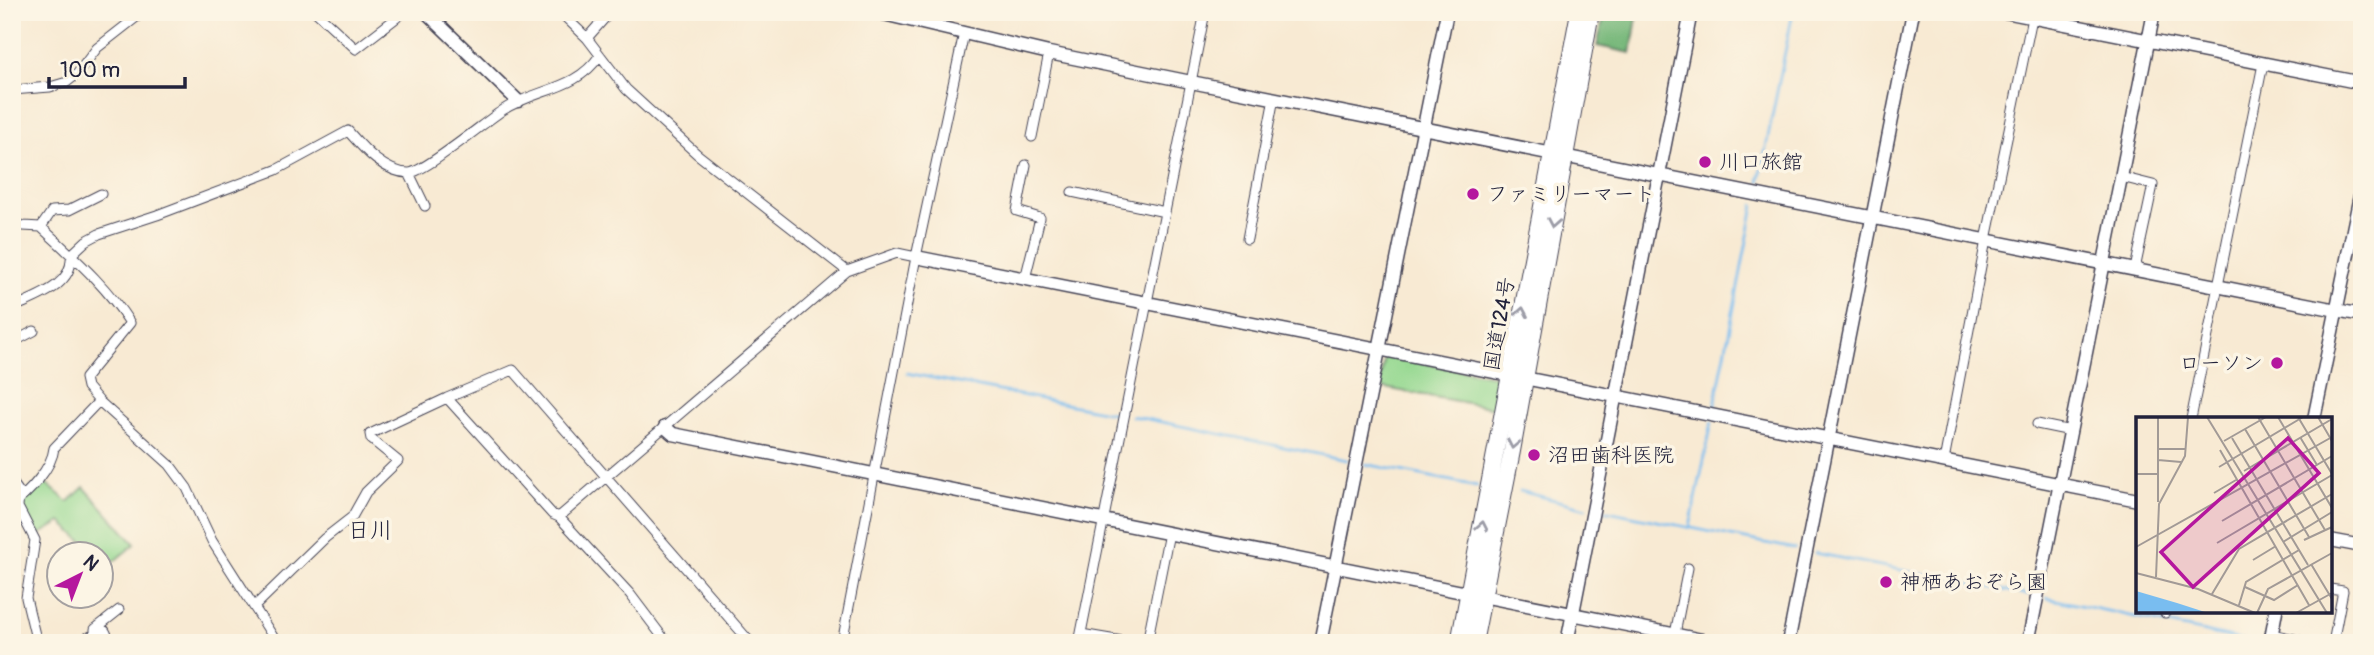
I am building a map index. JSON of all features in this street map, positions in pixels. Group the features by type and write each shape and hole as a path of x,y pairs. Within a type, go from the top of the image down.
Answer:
{"highway":[{"name":"国道124号","path":"1559,154 1578,12"},
{"name":"国道124号","path":"1459,643 1476,594 1559,154 1591,12"},
{"name":"国道124号","path":"1474,643 1476,594"}],"street":[{"path":"12,90 50,88 67,82 77,74 97,48 143,12"},
{"path":"317,12 356,50 404,12"},
{"path":"426,12 518,101"},
{"path":"560,12 587,38 626,89 697,154 847,271"},
{"path":"587,38 610,12"},
{"path":"874,12 1049,53 1191,82 2362,314"},
{"path":"1134,643 1080,638 1205,12"},
{"path":"1321,643 1447,12"},
{"path":"1567,643 1691,12"},
{"path":"1788,643 1913,12"},
{"path":"2005,12 2362,83"},
{"path":"2028,643 2154,12"},
{"path":"1944,461 2032,18"},
{"path":"842,643 916,257 964,33"},
{"path":"1032,137 1049,53"},
{"path":"71,255 86,241 99,234 276,170 348,131 382,164 409,173 418,170 459,144 479,125 518,101 568,83 590,70 600,55"},
{"path":"2192,417 2263,64"},
{"path":"1247,239 1275,98"},
{"path":"1025,279 1040,218 1017,211 1026,165"},
{"path":"409,173 425,206"},
{"path":"2121,177 2154,185 2135,269"},
{"path":"2314,417 2362,186"},
{"path":"1072,192 1165,212"},
{"path":"41,227 52,211 69,210 101,194"},
{"path":"12,222 41,227 114,298 130,323 85,378 87,387 170,465 187,488 212,541 277,643"},
{"path":"559,517 847,271 897,253 2136,500"},
{"path":"12,309 65,279 72,264 71,255"},
{"path":"12,340 17,341 34,331"},
{"path":"254,607 325,538 352,517 366,492 398,461 371,439 370,434 513,370 751,643"},
{"path":"447,398 552,514 559,517 630,594 667,643"},
{"path":"15,503 53,457 54,448 99,401"},
{"path":"2037,424 2071,431"},
{"path":"665,427 673,434 1675,634 1696,641 1717,643"},
{"path":"12,482 19,492 15,503"},
{"path":"15,503 35,540 26,598 37,643"},
{"path":"1147,643 1169,533"},
{"path":"2332,540 2362,546"},
{"path":"1675,634 1688,568"},
{"path":"2332,589 2343,591 2333,643"},
{"path":"95,635 95,629 119,610"},
{"path":"2276,613 2271,638 2312,643"},
{"path":"73,643 105,631 111,643"}],"green space":[{"path":"1605,12 1638,12 1631,53 1597,46"},
{"path":"1385,356 1500,377 1495,408 1379,387"},
{"path":"41,479 68,502 84,487 135,544 116,559 116,540 81,540 61,522 37,536 21,508 25,502 22,499"}],"waterway":[{"path":"1759,182 1793,12"},
{"path":"1714,410 1754,205"},
{"path":"907,373 1117,414"},
{"path":"1132,416 1347,460"},
{"path":"1690,527 1712,422"},
{"path":"1365,464 1477,486"},
{"path":"1520,491 1586,508"},
{"path":"1603,510 1795,549"},
{"path":"1815,553 2028,595"},
{"path":"2047,598 2256,643"}],"place":[{"name":"川口旅館","path":"1705,162"},
{"name":"ファミリーマート","path":"1473,194"},
{"name":"ローソン","path":"2277,363"},
{"name":"沼田歯科医院","path":"1534,455"},
{"name":"神栖あおぞら園","path":"1886,582"}],"district":[{"name":"日川","path":"370,530"}]}
